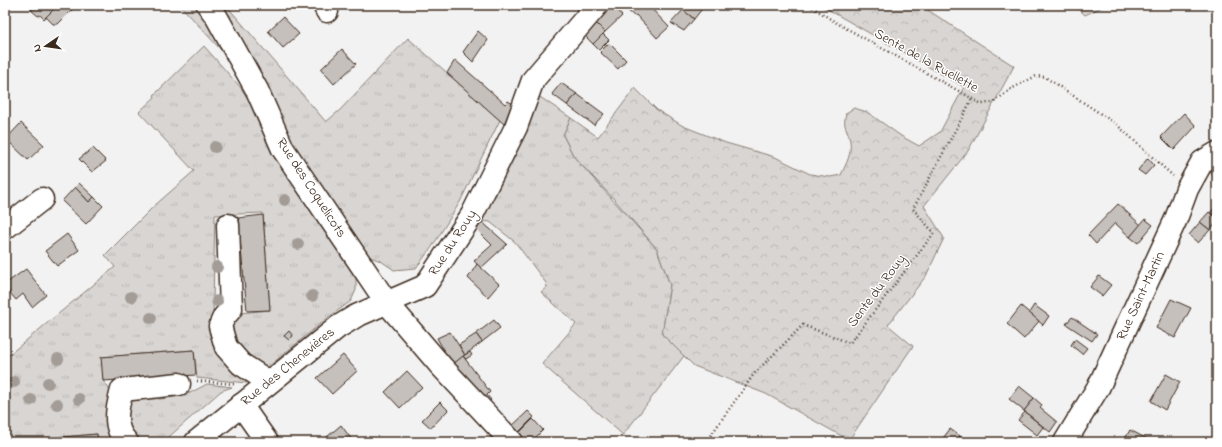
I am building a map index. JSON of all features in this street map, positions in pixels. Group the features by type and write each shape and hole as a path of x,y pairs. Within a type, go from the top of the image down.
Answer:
{"street":[{"name":"Rue des Coquelicots","path":"208,5 216,16 257,90 283,149 387,303"},
{"name":"Rue du Rouy","path":"387,303 425,286 472,215 516,127 532,80 597,5"},
{"name":"Rue Saint-Martin","path":"1065,442 1099,386 1176,219 1187,189 1202,162 1217,153"},
{"path":"5,228 42,199"},
{"path":"228,225 231,309 224,317 220,326 226,347 240,364 269,382"},
{"name":"Rue des Chenevières","path":"196,442 338,327 356,316 387,303"},
{"path":"387,303 441,366 512,442"},
{"path":"126,442 117,426 118,406 122,390 188,382"},
{"path":"241,405 268,442"}],"path":[{"name":"Sente de la Ruellette","path":"808,5 835,22 982,104 994,102 1011,89 1036,76 1045,77 1116,124 1187,189"},
{"name":"Sente du Rouy","path":"706,442 754,374 803,325 850,343 934,233 913,209 972,98"},
{"path":"188,382 235,384"}],"green space":[{"path":"180,5 200,5 241,72"},
{"path":"218,5 226,5 326,122 340,110 408,38 500,120 460,202 432,247 416,268 394,270 381,261 370,257 288,141"},
{"path":"820,5 920,5 1014,66 968,151 924,206 944,238 926,276 888,325 913,346 849,440 766,394 694,366 662,334 670,285 657,249 614,199 574,157 563,135 571,118 598,137 635,88 657,110 683,126 726,143 775,157 810,174 830,177 841,175 848,159 850,146 845,125 845,118 846,113 854,108 867,112 901,136 919,146 940,132 964,87"},
{"path":"1074,5 1106,5 1085,15"},
{"path":"204,46 241,88 248,99 272,154 356,278 356,290 351,301 325,320 267,368 238,356 227,325 239,313 270,310 263,213 215,215 213,302 214,331 246,375 247,383 197,378 194,350 102,357 103,381 111,393 113,401 117,442 98,442 97,434 5,442 5,358 115,267 105,255 153,207 194,171 139,112 155,97 154,95"},
{"path":"534,93 571,118 563,135 574,157 657,249 670,285 662,334 684,356 623,435 542,364 576,324 541,292 547,287 546,283 515,242 490,222 481,221"},
{"path":"207,384 232,387 221,391 163,442 136,442 128,435 125,414 131,402 139,397 146,396 160,399 175,397 190,393"}],"building":[{"path":"42,5 58,5 44,19 31,10 36,6 38,8"},
{"path":"58,5 67,5 72,10 58,24 53,24 46,17"},
{"path":"612,5 622,16 605,32 594,21"},
{"path":"620,5 648,5 669,27 657,38 636,15 634,16"},
{"path":"687,5 705,5 694,19 683,10"},
{"path":"683,10 694,19 684,31 671,23"},
{"path":"283,17 299,34 283,48 268,31"},
{"path":"594,21 605,32 593,44 582,33"},
{"path":"478,31 488,40 473,62 463,52"},
{"path":"603,34 609,40 599,50 593,44"},
{"path":"609,43 626,60 618,69 600,52"},
{"path":"342,49 356,64 334,84 321,69"},
{"path":"455,60 505,104 508,101 513,104 504,124 447,73"},
{"path":"561,83 577,94 567,105 552,94"},
{"path":"577,94 604,114 594,125 567,105"},
{"path":"1184,113 1196,126 1174,150 1161,137"},
{"path":"21,123 44,145 28,160 6,139"},
{"path":"93,148 106,161 92,172 79,159"},
{"path":"1148,158 1154,165 1145,175 1138,170"},
{"path":"1217,164 1217,181 1209,170"},
{"path":"79,183 94,197 89,202 75,187"},
{"path":"75,187 89,202 94,197 103,206 86,224 62,201"},
{"path":"1118,204 1141,225 1130,237 1115,223 1096,244 1088,235"},
{"path":"1217,205 1217,218 1210,213"},
{"path":"1209,212 1217,218 1217,222 1210,230 1200,222"},
{"path":"263,215 270,310 247,311 238,218"},
{"path":"1145,219 1153,225 1138,243 1130,237"},
{"path":"481,221 507,244 481,268 474,261 492,245 476,229"},
{"path":"1200,222 1210,230 1198,243 1189,235"},
{"path":"67,234 79,250 57,266 45,251"},
{"path":"477,264 499,284 488,297 468,278"},
{"path":"1217,266 1217,275 1213,271"},
{"path":"26,269 46,295 32,307 23,294 16,300 5,287 5,284"},
{"path":"1099,276 1111,285 1102,296 1090,287"},
{"path":"1171,299 1191,308 1175,338 1156,328"},
{"path":"1034,305 1049,316 1043,325 1029,313"},
{"path":"1021,306 1039,321 1024,339 1007,324"},
{"path":"1072,317 1097,334 1092,341 1066,324"},
{"path":"494,320 500,328 482,342 476,334"},
{"path":"289,331 293,336 289,340 284,336"},
{"path":"450,332 465,355 452,365 437,338"},
{"path":"476,334 482,342 465,355 459,345"},
{"path":"1075,339 1087,348 1082,354 1071,345"},
{"path":"194,350 196,375 103,381 101,357"},
{"path":"470,352 472,355 466,359 463,356"},
{"path":"343,355 357,371 332,394 317,378"},
{"path":"463,356 490,392 487,395 491,400 485,405 452,365"},
{"path":"407,371 422,387 400,408 385,392"},
{"path":"1166,374 1180,382 1165,410 1151,401"},
{"path":"1019,386 1034,398 1024,411 1009,399"},
{"path":"1034,398 1042,405 1040,408 1057,422 1050,432 1024,411"},
{"path":"440,402 448,410 431,428 422,420"},
{"path":"528,411 534,417 516,435 509,429"},
{"path":"1025,412 1043,427 1037,435 1018,420"},
{"path":"533,419 543,430 531,442 522,442 516,436"},
{"path":"341,425 352,440 351,442 321,442"},
{"path":"950,429 960,436 956,442 940,442"},
{"path":"1130,430 1151,441 1123,442"},
{"path":"97,434 98,442 5,442"},
{"path":"960,436 968,442 956,442"}]}
